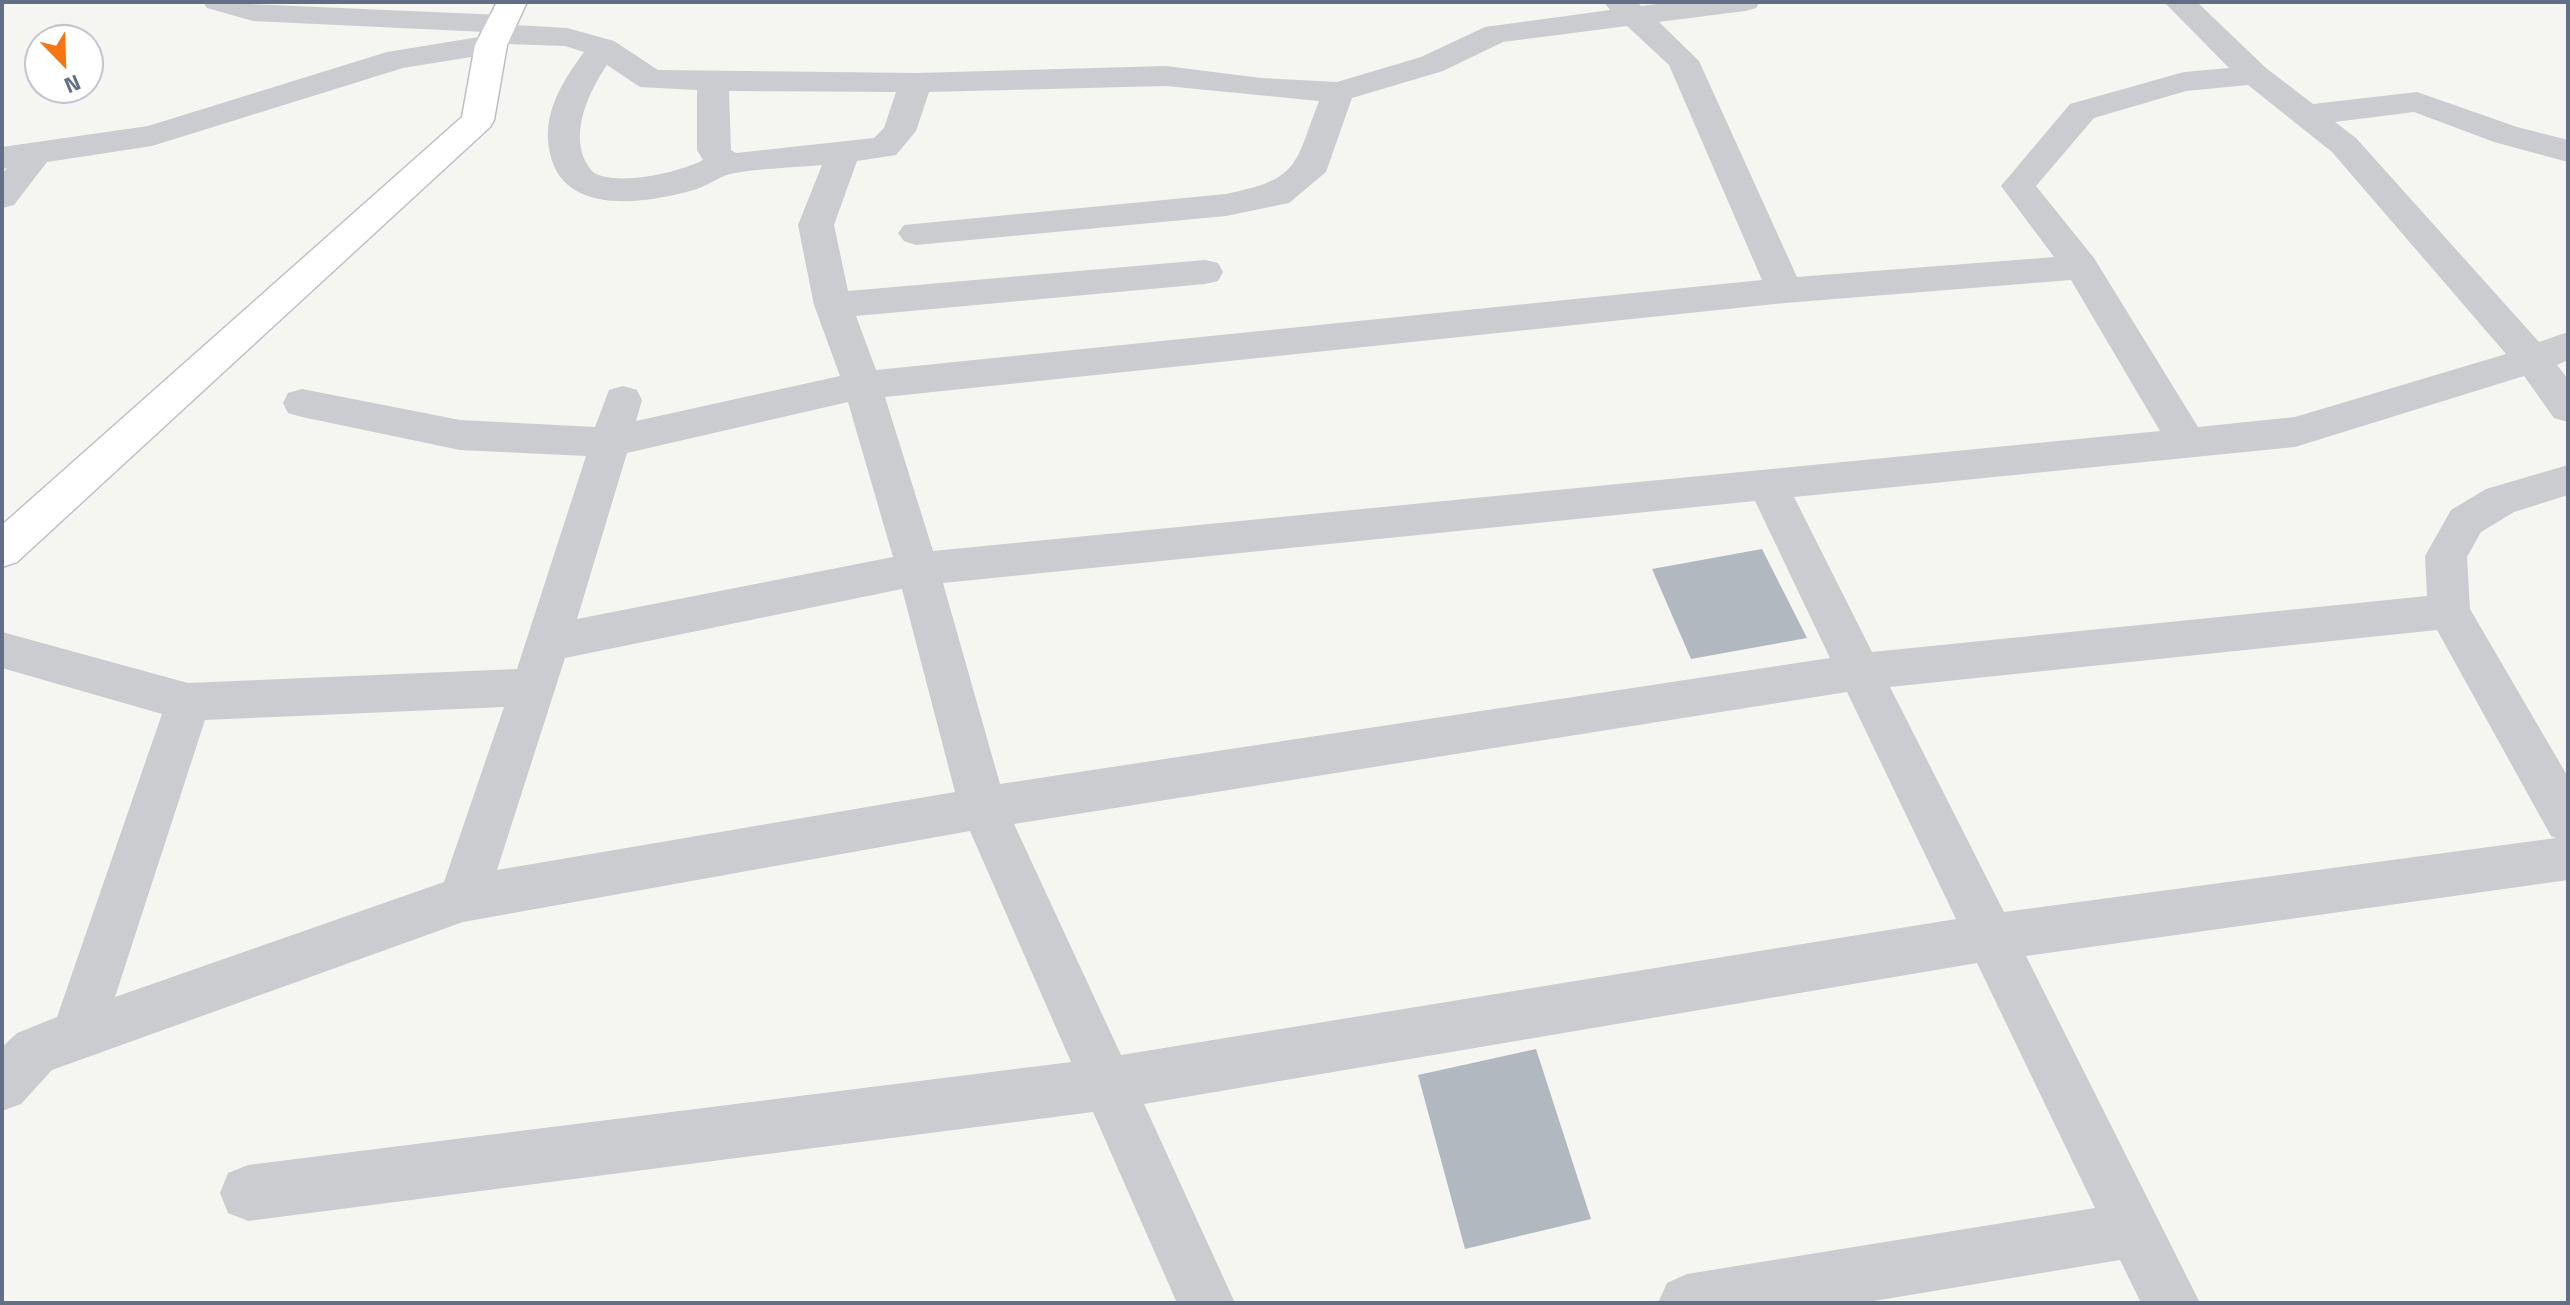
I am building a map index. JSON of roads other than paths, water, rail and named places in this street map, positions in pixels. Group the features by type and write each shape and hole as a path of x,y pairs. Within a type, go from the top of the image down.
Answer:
{"street":[{"path":"218,2 253,12 501,26 567,37 603,48 651,80 916,83 1166,76 1261,88 1338,92 1408,73 1496,34 1627,9 1745,2"},
{"path":"1496,34 1505,2"},
{"path":"2179,2 2255,75 2344,145 2551,352 2568,408"},
{"path":"1627,9 1683,61 1785,290"},
{"path":"2,197 18,157 152,136 501,26"},
{"path":"2,550 478,120 501,26"},
{"path":"603,48 571,98 564,134 569,169 595,188 691,182 725,162 873,152 892,143 916,83"},
{"path":"2188,443 2081,267 2018,186 2082,111 2184,82 2255,75"},
{"path":"713,82 714,150 725,162"},
{"path":"916,233 1226,205 1277,195 1309,172 1338,92"},
{"path":"2306,115 2417,102 2506,135 2568,151"},
{"path":"843,154 816,225 832,305 862,385 918,569 983,808 1206,1303"},
{"path":"302,403 460,435 610,442 862,385 1785,290 2081,267"},
{"path":"832,305 1205,272"},
{"path":"548,643 918,569 2295,432 2551,352"},
{"path":"463,899 548,643 623,400"},
{"path":"2568,480 2500,500 2466,521 2446,556 2449,611 2568,821"},
{"path":"1767,484 2171,1303"},
{"path":"2,1085 35,1051 376,927 463,899 983,808 1859,672 2449,611"},
{"path":"2,650 188,702 532,687"},
{"path":"77,1035 188,702"},
{"path":"248,1193 1108,1084 1990,937 2568,858"},
{"path":"1687,1303 2135,1230"}]}
